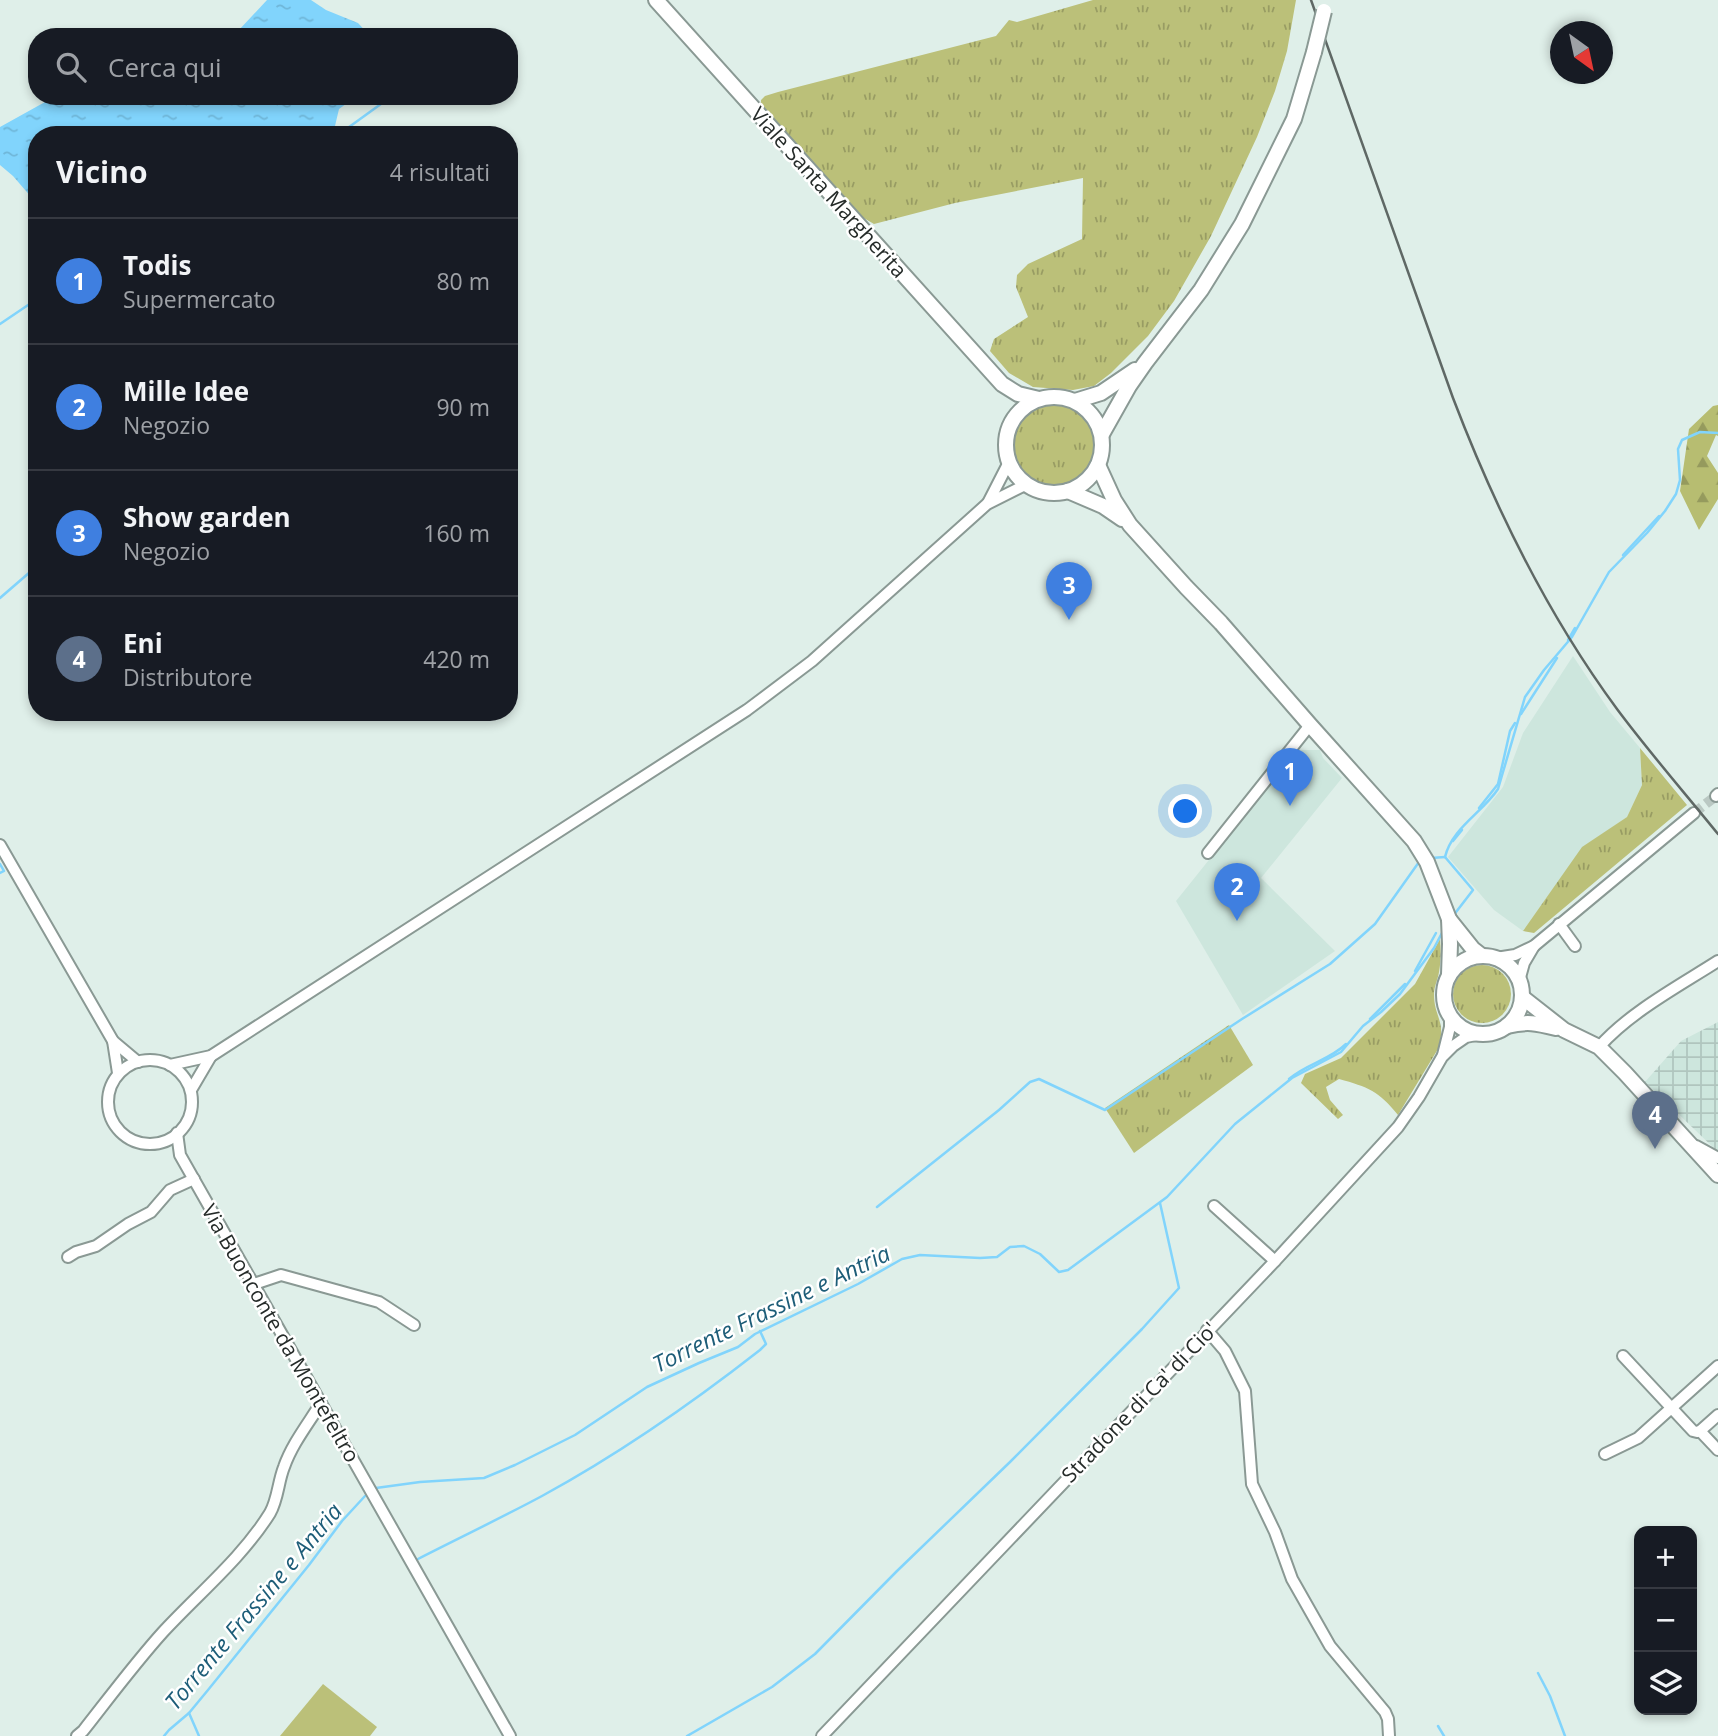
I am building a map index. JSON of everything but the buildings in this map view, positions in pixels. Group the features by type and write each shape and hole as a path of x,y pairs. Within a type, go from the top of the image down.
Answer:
{"main road":[{"name":"Viale Santa Margherita","path":"656,0 1002,384 1018,394 1039,399"},
{"path":"1102,434 1129,386 1191,304 1242,224 1294,119 1325,6"},
{"path":"1075,401 1101,393 1145,363"},
{"name":"Viale Santa Margherita","path":"1002,384 1012,405 1013,421"},
{"path":"1059,397 1075,401 1092,415 1102,434 1098,465 1078,487 1046,493 1027,484 1014,471 1007,452 1008,431 1024,407 1039,399 1059,397"},
{"path":"1098,465 1114,500 1130,525 1221,623 1414,841 1427,862 1449,919 1473,949 1506,963 1514,971 1522,997 1520,1008 1506,1026"},
{"path":"1068,491 1102,506 1130,525"},
{"path":"1449,919 1449,975 1444,996 1450,1016 1458,1025 1481,1034 1520,1022 1532,1022 1564,1030 1599,1047 1718,1175"},
{"path":"1449,975 1469,958 1489,957"},
{"path":"1522,997 1564,1030"}],"street":[{"path":"987,505 1009,462"},
{"path":"170,1065 211,1056 747,710 813,661 987,505 1027,484"},
{"path":"1208,853 1310,725"},
{"path":"1489,957 1515,955 1534,946 1694,813"},
{"path":"0,845 113,1041 138,1062"},
{"path":"1559,924 1575,946"},
{"path":"1519,981 1524,963 1534,946"},
{"path":"1599,1047 1642,1011 1718,961"},
{"path":"1442,1057 1450,1016"},
{"path":"1442,1057 1466,1037 1481,1034"},
{"path":"113,1041 118,1073"},
{"path":"191,1090 211,1056"},
{"name":"Stradone di Ca' di Cio'","path":"822,1736 1207,1330 1377,1156 1419,1097 1442,1057"},
{"path":"156,1060 170,1065 184,1077 191,1090 192,1105 188,1119 171,1138 157,1143 142,1143 128,1138 117,1129 109,1115 107,1100 110,1086 118,1073 128,1065 156,1060"},
{"path":"177,1133 180,1155"},
{"path":"1683,1137 1718,1158"},
{"path":"162,1141 180,1155"},
{"name":"Via Buonconte da Montefeltro","path":"180,1155 510,1736"},
{"path":"68,1257 96,1246 151,1212 170,1190 194,1179"},
{"path":"1214,1206 1275,1261"},
{"path":"254,1284 281,1275 379,1302 414,1325"},
{"path":"1207,1330 1225,1351 1245,1391 1252,1484 1275,1532 1292,1578 1330,1646 1385,1712 1389,1736"},
{"path":"1623,1356 1693,1431 1700,1431 1718,1415"},
{"path":"1605,1454 1638,1437 1718,1366"},
{"path":"77,1736 162,1633 226,1567 266,1519 291,1450 321,1403"},
{"path":"1700,1431 1718,1450"}],"shaded area":[{"path":"1573,656 1610,712 1640,748 1642,785 1627,817 1582,848 1523,931 1494,910 1448,857 1503,787 1523,733"},
{"path":"1297,750 1320,750 1323,758 1342,778 1261,878 1335,951 1243,1015 1176,901"},
{"path":"1718,1022 1718,1152 1645,1082 1681,1041"}],"green space":[{"path":"1093,0 1296,0 1287,51 1257,137 1211,236 1174,301 1148,336 1094,386 1073,390 1033,387 1009,373 990,351 994,339 1028,317 1016,287 1017,275 1028,264 1082,239 1083,178 955,203 874,224 862,217 761,104 761,100 778,92 996,36 1009,20 1017,22"},
{"path":"1054,404 1070,407 1083,416 1092,429 1095,445 1092,461 1083,474 1070,483 1054,486 1038,483 1025,474 1016,461 1013,445 1016,429 1025,416 1038,407"},
{"path":"1718,405 1718,436 1716,435 1707,456 1718,473 1718,499 1699,530 1680,491 1689,429 1713,406"},
{"path":"1640,748 1687,805 1534,933 1523,931 1582,847 1627,817 1642,785"},
{"path":"1440,939 1440,964 1434,994 1441,1026 1438,1049 1398,1115 1379,1095 1365,1088 1339,1079 1326,1087 1330,1100 1343,1115 1338,1119 1301,1083 1305,1074 1341,1058 1415,984"},
{"path":"1482,965 1493,967 1506,978 1511,994 1509,1005 1498,1018 1482,1023 1471,1021 1458,1010 1453,994 1455,983 1466,970"},
{"path":"1229,1025 1253,1065 1134,1153 1105,1108"},
{"path":"323,1684 377,1727 370,1736 280,1736"}],"water":[{"path":"267,0 311,0 326,10 358,23 363,28 241,28"},
{"path":"40,105 345,105 339,109 335,126 28,126 28,193 0,165 0,127"}],"waterway":[{"path":"350,126 380,105"},
{"path":"0,324 28,305"},
{"name":"Torrente Frassine e Antria","path":"1445,857 1461,829 1498,789 1525,697 1572,637 1609,572 1647,533 1676,494 1680,480 1678,449 1682,440 1700,432 1718,433"},
{"name":"Torrente Frassine e Antria","path":"1623,555 1659,516"},
{"path":"0,598 28,574"},
{"name":"Torrente Frassine e Antria","path":"1568,640 1575,628"},
{"path":"1521,714 1557,658"},
{"name":"Torrente Frassine e Antria","path":"1479,808 1498,784 1510,731 1515,723"},
{"name":"Torrente Frassine e Antria","path":"1453,841 1462,830"},
{"name":"Torrente Frassine e Antria","path":"1445,857 1473,890 1453,916"},
{"path":"1431,858 1445,857"},
{"path":"877,1207 1030,1082 1039,1079 1105,1110 1330,964 1375,924 1419,862"},
{"path":"0,864 4,871 0,873"},
{"name":"Torrente Frassine e Antria","path":"376,1488 484,1478 515,1465 575,1435 647,1387 738,1347 755,1334 858,1284 902,1259 920,1255 997,1257 1010,1247 1024,1246 1040,1254 1059,1272 1068,1270 1167,1197 1235,1124 1292,1078 1341,1052 1363,1026 1400,994 1434,948 1443,931"},
{"path":"1415,971 1436,933"},
{"name":"Torrente Frassine e Antria","path":"1370,1019 1405,984"},
{"name":"Torrente Frassine e Antria","path":"1289,1079 1346,1044"},
{"path":"687,1736 772,1687 815,1654 1010,1462 1179,1288 1160,1203"},
{"path":"418,1559 542,1496 654,1428 760,1350 766,1344 760,1331"},
{"name":"Torrente Frassine e Antria","path":"164,1736 189,1713 342,1521 365,1496"},
{"path":"1538,1673 1565,1736"},
{"path":"189,1713 199,1736"},
{"path":"1438,1726 1444,1736"}],"tunnel":[{"path":"1694,813 1716,796"}],"railway":[{"path":"1311,0 1453,398 1486,480 1524,559 1568,636 1617,709 1718,834"}],"place":[{"name":"Show garden","path":"1069,620"},
{"name":"Todis","path":"1290,806"},
{"name":"Mille Idee","path":"1237,921"},
{"name":"Eni","path":"1655,1149"}]}
